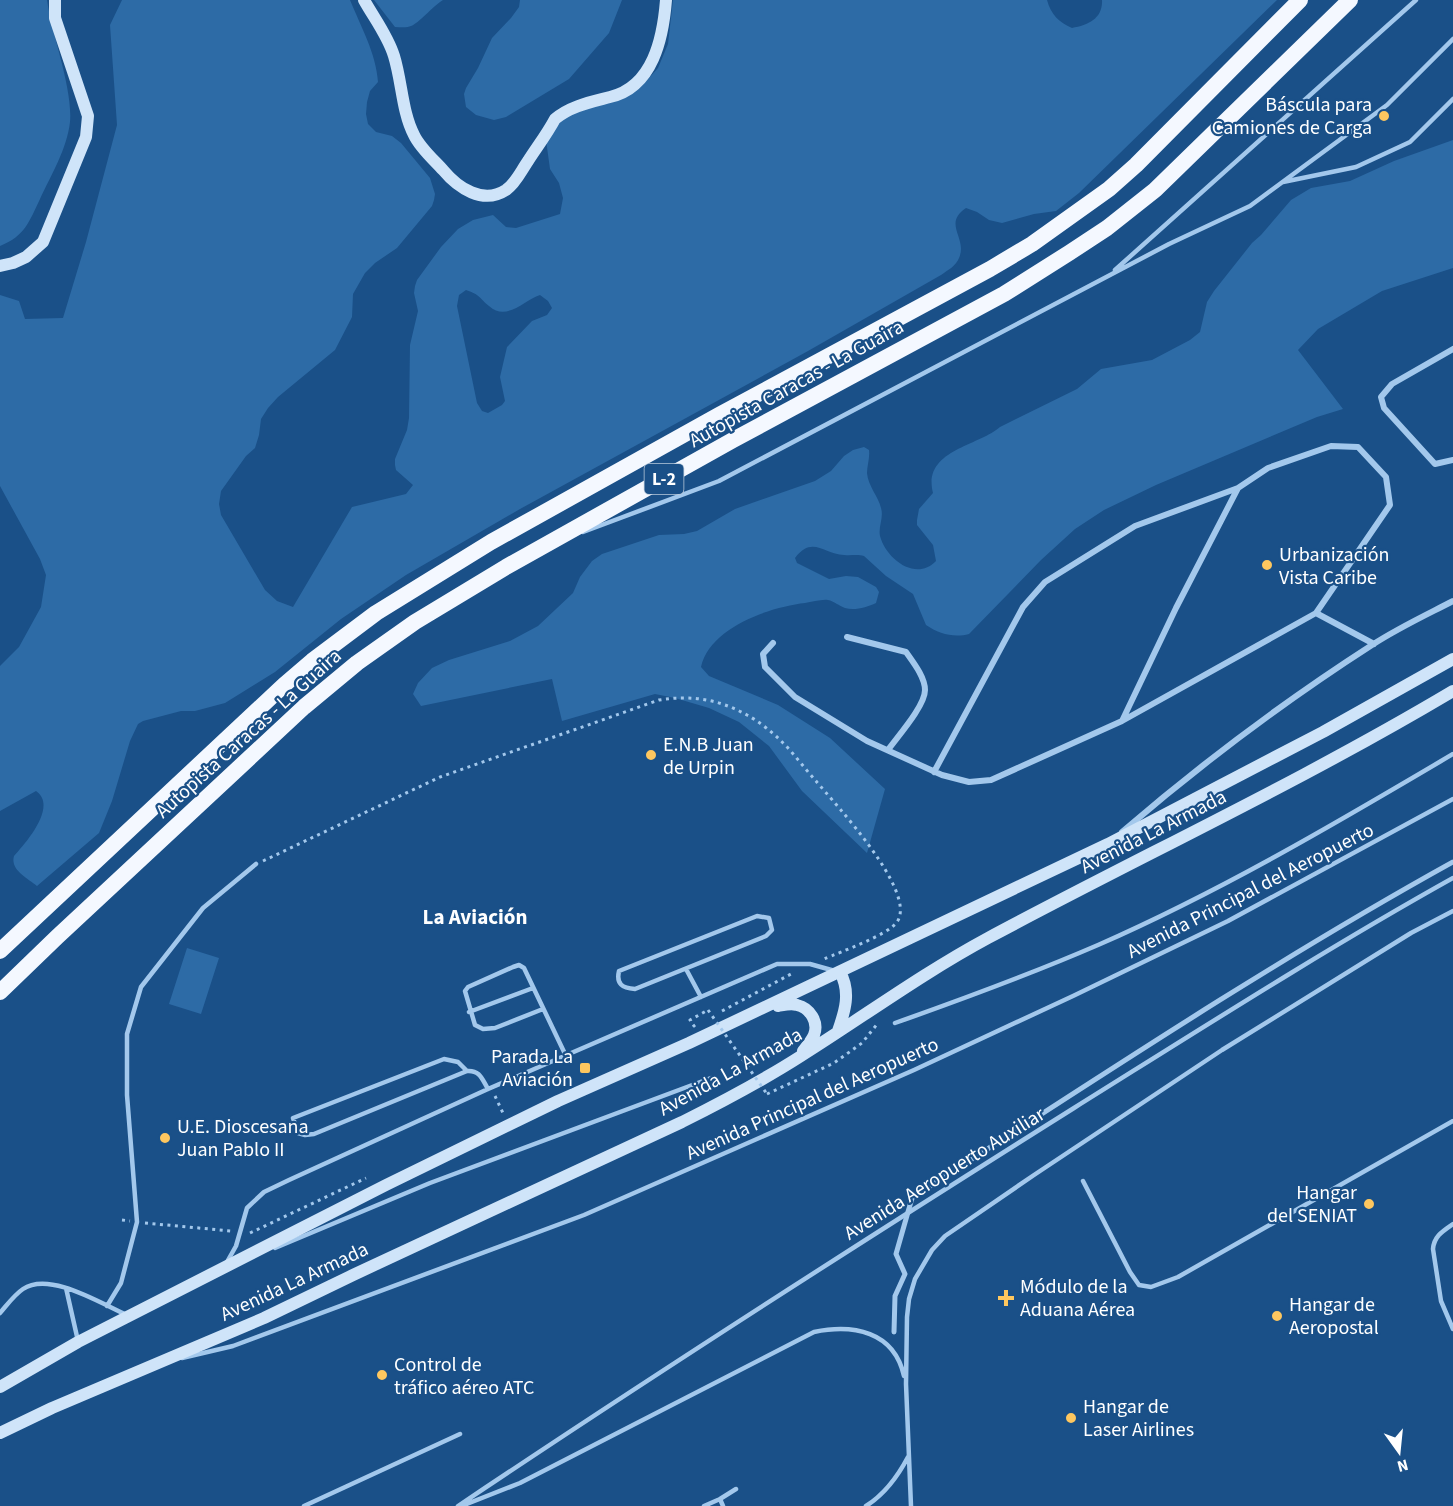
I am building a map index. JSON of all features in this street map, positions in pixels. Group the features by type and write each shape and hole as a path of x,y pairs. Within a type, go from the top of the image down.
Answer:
{"highway":[{"name":"Autopista Caracas - La Guaira","path":"0,951 284,685 339,640 401,597 491,542 1032,244 1089,205 1136,165 1300,0"},
{"name":"Autopista Caracas - La Guaira","path":"0,992 330,684 415,622 536,550 733,440 1004,294 1098,234 1155,190 1350,0"}],"main road":[{"path":"0,266 26,257 43,242 86,137 88,116 56,18 55,0"},
{"path":"364,0 389,42 394,55 402,86 405,114 414,137 447,175 463,188 478,195 494,196 507,190 517,179 555,119 561,114 598,99 622,93 641,80 653,61 662,32 666,0"},
{"name":"Avenida La Armada","path":"0,1387 78,1342 386,1185 558,1101 765,1008 1108,844 1323,732 1453,659"},
{"name":"Avenida La Armada","path":"0,1433 52,1408 264,1318 728,1099 799,1057 987,938 1300,778 1453,691"},
{"path":"838,1031 844,1015 847,993 846,982 840,972"},
{"path":"765,1008 795,1004 810,1012 816,1028 814,1036 799,1057"}],"street":[{"path":"1453,349 1392,384 1381,397 1384,408 1435,464 1453,460"},
{"path":"773,643 763,654 765,667 795,697 867,741 934,772 969,782 991,780 1122,721 1316,613 1390,505 1386,477 1358,447 1331,446 1268,468 1238,488 1135,526 1046,582 1023,607 934,772"},
{"path":"1122,721 1176,608 1238,488"},
{"path":"1108,844 1221,751 1289,700 1374,644 1453,601"},
{"path":"1316,613 1374,644"},
{"path":"847,637 906,652 922,678 925,690 921,703 888,750"},
{"path":"894,1332 896,1296 905,1274 896,1254 912,1198 1095,1079 1324,936 1453,862"}],"lane":[{"path":"1109,276 1416,0"},
{"path":"536,550 719,481 1169,244 1250,206 1387,105 1453,39"},
{"path":"1281,183 1356,167 1410,142 1453,99"},
{"name":"Avenida Principal del Aeropuerto","path":"895,1023 1004,984 1110,939 1251,869 1367,806 1453,754"},
{"name":"Avenida Principal del Aeropuerto","path":"159,1364 233,1346 584,1215 914,1070 1073,996 1228,921 1453,799"},
{"path":"107,1306 121,1283 137,1222 127,1095 127,1034 141,987 203,908 256,864"},
{"name":"Avenida Aeropuerto Auxiliar","path":"459,1506 584,1422 1219,1017 1453,878"},
{"path":"911,1506 906,1384 907,1317 909,1299 915,1280 932,1250 945,1236 1222,1050 1411,933 1453,911"},
{"path":"757,916 769,918 772,930 766,936 686,969 634,989 620,985 617,978 619,970 757,916"},
{"path":"223,1270 236,1246 247,1208 264,1192 488,1089 777,964 810,964 840,972"},
{"path":"543,1009 495,1028 483,1029 475,1025 465,995 468,987 513,967 519,965 524,968 566,1056"},
{"path":"686,969 701,997"},
{"path":"470,1012 533,988"},
{"path":"467,1071 458,1062 444,1059 293,1118 294,1124 298,1133 314,1134 467,1071 474,1070 478,1073 488,1089"},
{"path":"223,1270 430,1183 711,1078"},
{"path":"1083,1181 1130,1272 1139,1285 1151,1287 1178,1277 1453,1121"},
{"path":"1453,1224 1440,1233 1434,1241 1433,1249 1441,1301 1453,1329"},
{"path":"0,1313 23,1289 43,1282 66,1288 129,1316"},
{"path":"66,1288 78,1342"},
{"path":"459,1506 520,1483 814,1332 848,1328 876,1337 895,1352 901,1361 906,1384"},
{"path":"304,1506 460,1434"},
{"path":"866,1506 901,1472 909,1455"},
{"path":"704,1506 736,1489"},
{"path":"720,1499 723,1506"}],"path":[{"path":"256,864 440,777 659,700 682,697 726,705 749,716 780,740 865,840 883,865 893,886 900,906 900,916 897,923 876,936 810,964 694,1026 690,1020 708,1010 767,1094 834,1063"},
{"path":"122,1221 251,1233 367,1178"}],"shaded area":[{"path":"0,0 47,0 65,78 70,122 66,142 33,215 21,233 0,246"},
{"path":"122,0 350,0 377,71 378,82 370,91 367,102 368,124 376,132 392,136 401,143 430,178 435,194 432,206 397,248 365,273 353,294 352,317 335,350 268,408 261,419 255,448 246,456 221,491 219,504 221,515 265,590 277,601 293,607 352,507 406,494 413,485 396,470 395,459 407,430 409,418 410,345 418,311 414,293 417,280 441,247 458,229 473,220 493,215 506,227 516,228 560,214 563,198 559,183 550,169 546,140 568,112 639,89 658,68 668,44 673,0 1047,0 1056,17 1072,28 1094,20 1100,12 1102,0 1277,0 1079,193 1056,211 1034,214 1002,223 989,220 966,208 956,220 961,244 958,261 941,275 808,351 520,509 406,575 341,619 275,672 225,703 195,711 181,711 138,724 130,741 112,801 99,833 37,886 17,870 13,861 14,856 38,824 44,806 42,798 36,791 0,811 0,666 19,647 41,607 46,575 40,559 0,486 0,295 19,301 25,319 63,318 117,125 110,25","holes":["466,290 502,312 509,311 540,295 548,301 552,308 547,315 532,321 507,347 500,377 505,401 488,413 482,411 477,403 457,306 459,295"]},
{"path":"374,0 443,0 414,25 395,27"},
{"path":"520,0 622,0 609,33 569,79 506,117 494,120 476,115 466,107 464,94 466,88 492,38 511,18 519,7"},
{"path":"1453,140 1453,268 1382,291 1318,329 1298,350 1343,409 1317,417 1156,485 1104,510 1075,529 1041,560 969,634 958,636 947,634 926,625 913,594 886,576 864,556 837,554 813,547 801,551 795,558 797,563 829,579 846,576 858,577 876,587 879,592 876,603 853,609 826,600 791,605 759,614 729,630 716,641 701,667 709,676 778,705 830,738 885,789 867,853 802,791 769,746 739,722 709,708 655,694 562,721 552,679 421,706 413,694 418,683 432,668 449,660 510,641 538,626 573,593 580,577 592,561 602,554 659,535 697,531 735,509 815,481 831,471 844,456 864,447 869,450 868,478 882,512 880,536 883,545 895,560 903,565 920,569 928,567 936,561 933,545 917,525 917,520 919,509 933,493 932,479 936,467 944,458 1077,389 1101,369 1152,360 1190,340 1200,332 1207,302 1214,291 1252,243 1291,200 1311,188 1350,181 1394,161"},
{"path":"187,948 219,958 201,1014 169,1004"}],"place":[{"name":"Báscula para Camiones de Carga","path":"1384,116"},
{"name":"Urbanización Vista Caribe","path":"1267,565"},
{"name":"E.N.B Juan de Urpin","path":"651,755"},
{"name":"Parada La Aviación","path":"585,1068"},
{"name":"U.E. Dioscesana Juan Pablo II","path":"165,1138"},
{"name":"Hangar del SENIAT","path":"1369,1204"},
{"name":"Módulo de la Aduana Aérea","path":"1006,1298"},
{"name":"Hangar de Aeropostal","path":"1277,1316"},
{"name":"Control de tráfico aéreo ATC","path":"382,1375"},
{"name":"Hangar de Laser Airlines","path":"1071,1418"}],"district":[{"name":"La Aviación","path":"475,917"}]}
